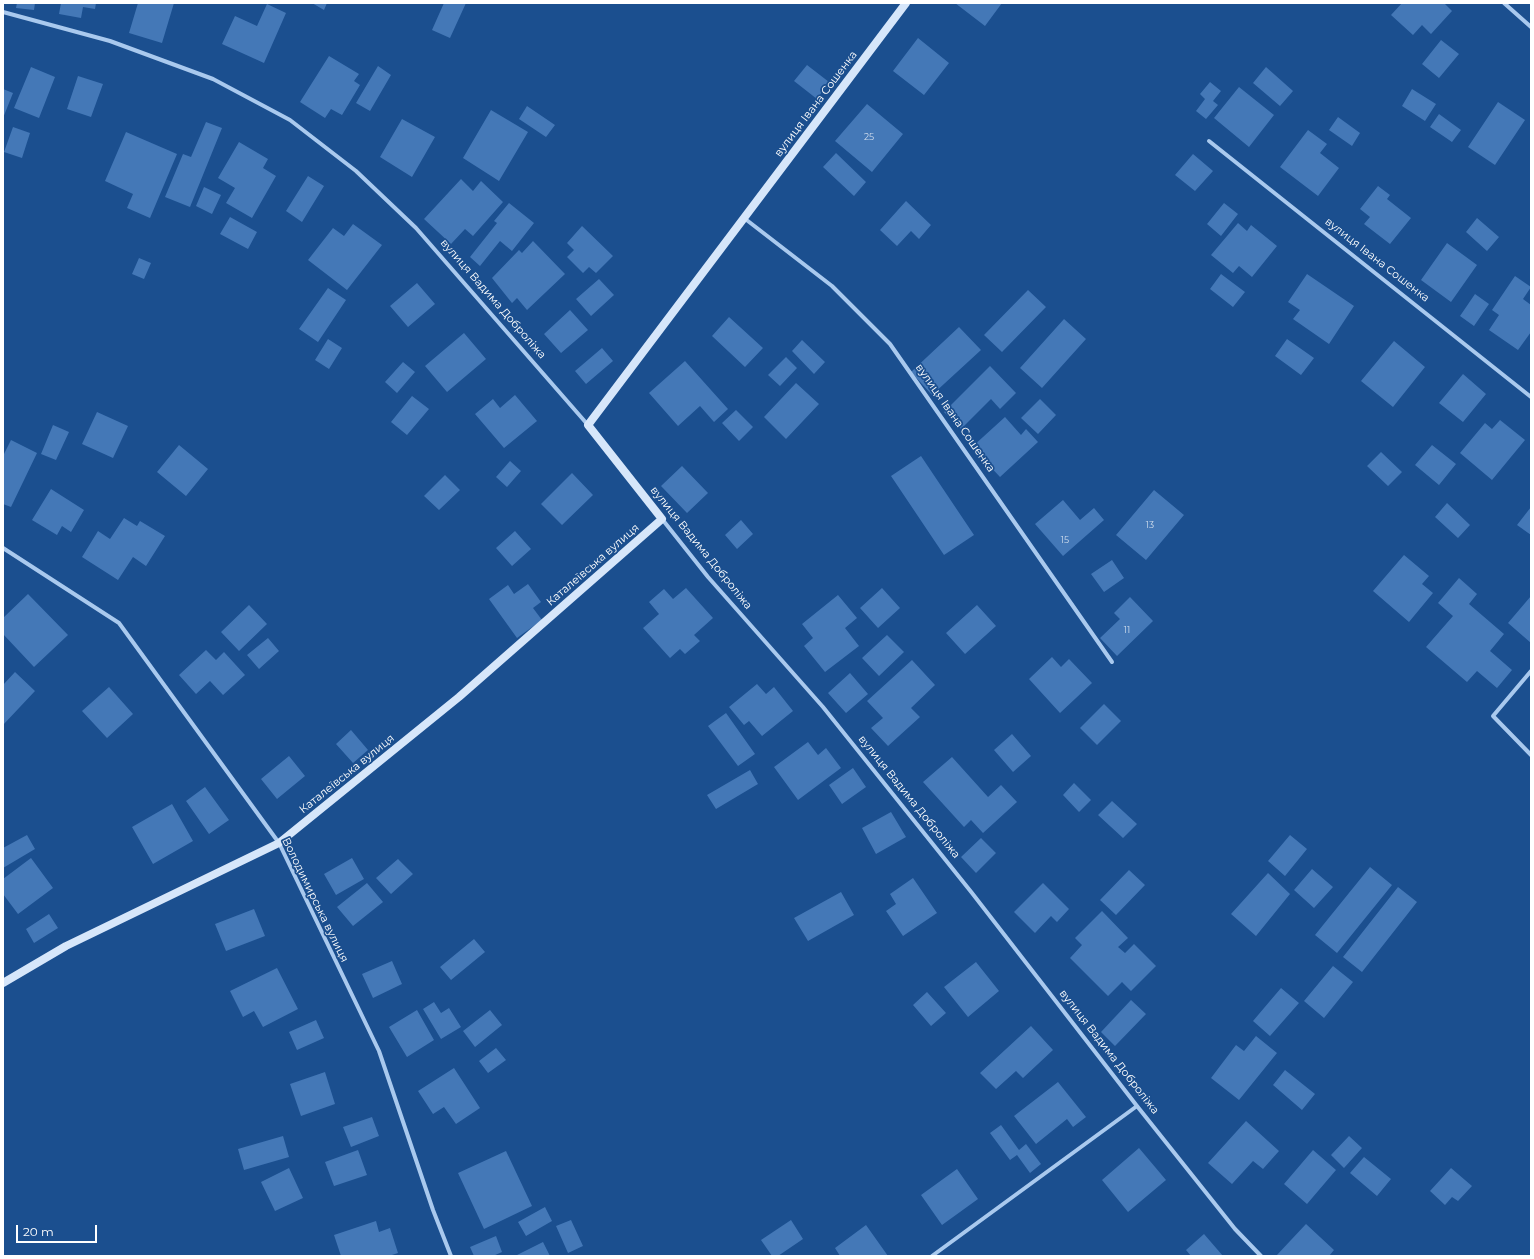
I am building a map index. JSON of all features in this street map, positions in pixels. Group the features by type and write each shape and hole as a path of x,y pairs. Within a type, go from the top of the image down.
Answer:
{"street":[{"name":"вулиця Івана Сошенка","path":"588,425 906,3"},
{"path":"1504,3 1531,27"},
{"name":"вулиця Вадима Доброліжа","path":"3,12 110,41 213,79 290,120 356,171 416,228 588,425 708,577 823,707 972,893 1137,1106 1235,1229 1261,1256"},
{"name":"вулиця Івана Сошенка","path":"1209,141 1531,397"},
{"name":"вулиця Івана Сошенка","path":"744,218 832,286 890,344 1112,662"},
{"name":"Каталеївська вулиця","path":"3,983 66,946 279,844 459,697 662,519"},
{"name":"Володимирська вулиця","path":"3,548 120,623 279,844 379,1051 433,1210 451,1256"},
{"path":"1531,671 1493,716 1531,755"},
{"path":"932,1256 1137,1106"}],"building":[{"path":"17,3 35,3 34,10 16,8"},
{"path":"61,3 96,3 95,9 83,7 81,18 59,14"},
{"path":"138,3 174,3 162,43 129,33"},
{"path":"312,3 327,3 324,10"},
{"path":"444,3 466,3 450,38 432,30"},
{"path":"955,3 1002,3 985,26"},
{"path":"1402,3 1444,3 1452,11 1431,34 1422,25 1413,35 1391,15"},
{"path":"267,4 286,13 264,63 222,44 235,16 257,26"},
{"path":"918,38 949,63 924,95 893,71"},
{"path":"1441,40 1459,54 1439,78 1422,64"},
{"path":"329,56 359,74 354,81 360,85 342,115 331,109 325,118 300,102"},
{"path":"807,65 829,82 817,99 794,81"},
{"path":"378,66 391,75 370,111 356,103"},
{"path":"31,67 55,77 39,118 14,108"},
{"path":"1266,67 1293,91 1280,106 1253,83"},
{"path":"78,76 103,84 91,117 67,109"},
{"path":"1210,82 1221,91 1213,101 1218,105 1206,119 1196,111 1205,99 1200,94"},
{"path":"1239,87 1274,115 1249,147 1214,118"},
{"path":"3,89 13,93 3,118"},
{"path":"1412,89 1436,104 1425,121 1402,106"},
{"path":"1498,102 1525,120 1495,165 1468,147"},
{"path":"867,104 903,134 872,172 835,141"},
{"path":"527,106 555,125 546,137 519,119"},
{"path":"491,110 528,132 499,181 463,158"},
{"path":"1439,114 1461,130 1452,142 1430,127"},
{"path":"1338,117 1360,133 1352,146 1329,130"},
{"path":"402,119 435,137 412,177 380,157"},
{"path":"206,122 222,128 190,207 165,197 183,154 191,157"},
{"path":"13,127 30,133 22,158 4,152"},
{"path":"1308,130 1327,144 1320,153 1339,168 1318,196 1280,167"},
{"path":"126,132 177,154 150,218 127,208 133,194 105,181"},
{"path":"239,142 268,159 263,168 276,176 252,218 226,203 235,188 218,178"},
{"path":"836,153 866,182 854,196 823,167"},
{"path":"1193,154 1213,171 1195,191 1175,175"},
{"path":"308,176 324,186 302,222 286,211"},
{"path":"461,179 473,191 481,181 503,202 473,236 465,229 451,244 424,219"},
{"path":"1378,186 1390,195 1387,199 1411,218 1390,244 1364,224 1370,217 1360,209"},
{"path":"204,187 221,195 212,214 196,206"},
{"path":"906,201 931,225 919,239 911,231 897,246 880,230"},
{"path":"509,203 534,223 512,251 500,241 480,266 470,257 497,223 494,221"},
{"path":"1224,203 1238,214 1221,236 1207,224"},
{"path":"230,217 257,232 248,249 220,234"},
{"path":"1477,218 1499,237 1487,251 1466,232"},
{"path":"1238,223 1247,231 1251,225 1277,246 1252,277 1239,266 1233,273 1211,255"},
{"path":"353,224 382,245 347,290 308,260 333,228 344,236"},
{"path":"582,226 613,256 596,273 589,267 583,273 567,257 574,250 567,243"},
{"path":"533,241 565,274 527,310 517,298 512,303 492,278 519,250 522,253"},
{"path":"1447,243 1477,265 1451,302 1421,280"},
{"path":"139,258 151,263 144,279 132,274"},
{"path":"1221,274 1245,292 1233,307 1210,289"},
{"path":"1307,274 1354,306 1329,344 1293,319 1300,310 1288,302"},
{"path":"1515,276 1531,287 1523,299 1531,305 1531,332 1518,350 1489,330 1499,315 1492,310"},
{"path":"599,279 614,295 591,316 576,299"},
{"path":"417,283 435,304 408,327 390,306"},
{"path":"328,288 346,300 318,342 299,329"},
{"path":"1028,290 1046,307 1002,352 984,335"},
{"path":"1475,294 1489,304 1474,326 1460,316"},
{"path":"570,310 588,330 561,353 544,334"},
{"path":"729,317 763,348 745,367 712,336"},
{"path":"1064,319 1086,339 1042,388 1020,368"},
{"path":"959,327 981,350 932,395 911,372"},
{"path":"464,333 486,359 447,392 425,366"},
{"path":"328,339 342,348 329,369 315,360"},
{"path":"1287,339 1314,358 1301,375 1275,356"},
{"path":"802,340 825,362 814,374 792,351"},
{"path":"1394,341 1425,367 1393,407 1361,381"},
{"path":"602,348 613,361 586,384 575,371"},
{"path":"786,357 797,368 780,386 768,375"},
{"path":"685,361 728,409 714,422 700,406 678,426 649,393"},
{"path":"403,362 415,372 397,393 385,382"},
{"path":"990,366 1016,393 1000,409 991,399 961,429 944,412"},
{"path":"1463,374 1486,394 1463,422 1439,403"},
{"path":"796,383 819,404 786,439 764,417"},
{"path":"515,395 537,421 504,448 475,414 493,399 500,408"},
{"path":"412,396 429,409 407,435 391,422"},
{"path":"1040,399 1056,415 1038,434 1021,418"},
{"path":"736,410 753,427 739,441 722,423"},
{"path":"97,412 128,426 113,458 82,444"},
{"path":"1005,417 1021,435 1026,429 1038,442 1000,477 972,447"},
{"path":"1500,420 1525,440 1492,480 1460,453 1485,423 1492,429"},
{"path":"53,425 69,432 56,460 41,454"},
{"path":"11,440 37,453 11,507 3,504 3,456"},
{"path":"179,445 208,469 186,496 157,472"},
{"path":"1432,445 1456,464 1439,485 1415,465"},
{"path":"1381,452 1402,472 1388,486 1367,466"},
{"path":"921,456 974,535 944,555 891,476"},
{"path":"510,461 521,471 507,487 496,477"},
{"path":"682,466 708,493 687,513 661,486"},
{"path":"572,473 593,495 562,525 541,504"},
{"path":"445,475 460,490 439,510 424,496"},
{"path":"51,489 84,510 71,532 62,526 57,535 32,520"},
{"path":"1154,490 1184,515 1146,560 1116,535"},
{"path":"1063,500 1080,520 1094,508 1104,520 1063,556 1035,524"},
{"path":"1447,503 1470,525 1458,538 1435,517"},
{"path":"1531,507 1531,535 1517,525"},
{"path":"124,518 137,526 140,521 165,536 146,566 133,557 118,580 82,557 98,531 110,539"},
{"path":"741,520 753,534 737,549 725,535"},
{"path":"515,531 531,549 512,566 496,548"},
{"path":"1404,555 1429,576 1422,584 1433,593 1409,622 1373,591"},
{"path":"1112,560 1124,578 1104,592 1091,574"},
{"path":"1459,578 1477,594 1469,604 1504,634 1490,651 1512,670 1497,688 1477,671 1467,682 1426,647 1453,616 1438,603"},
{"path":"528,584 541,602 533,608 542,620 517,638 489,599 508,585 514,594"},
{"path":"686,588 713,618 694,635 700,641 685,654 680,649 670,658 643,628 659,614 649,602 664,589 673,599"},
{"path":"882,588 900,608 878,628 860,608"},
{"path":"28,594 68,635 34,667 3,634 3,618"},
{"path":"838,595 857,618 845,628 859,646 825,672 804,646 813,638 802,624"},
{"path":"1531,596 1531,643 1508,623"},
{"path":"1130,597 1153,621 1117,656 1100,638 1120,619 1114,613"},
{"path":"249,605 267,624 239,651 221,632"},
{"path":"977,605 996,626 965,654 946,633"},
{"path":"887,635 904,652 879,676 862,658"},
{"path":"268,638 279,651 259,669 247,655"},
{"path":"206,650 216,660 224,652 245,675 223,695 210,681 196,694 179,675"},
{"path":"1052,657 1061,667 1069,659 1092,683 1060,713 1029,679"},
{"path":"912,660 935,685 911,708 920,717 888,746 871,728 883,718 867,701"},
{"path":"15,672 35,691 3,725 3,685"},
{"path":"850,673 868,694 846,713 828,693"},
{"path":"757,684 766,694 774,687 793,711 762,736 749,721 744,725 729,707"},
{"path":"109,687 133,714 107,738 82,711"},
{"path":"1104,704 1121,721 1097,745 1080,728"},
{"path":"726,713 755,754 738,766 708,726"},
{"path":"351,730 368,750 353,763 336,744"},
{"path":"1012,734 1031,756 1013,772 994,750"},
{"path":"808,742 818,755 826,748 841,768 798,800 774,767"},
{"path":"289,756 305,776 277,799 261,779"},
{"path":"952,757 988,797 1001,785 1017,802 983,833 971,820 964,827 923,782"},
{"path":"853,768 866,787 842,804 829,785"},
{"path":"750,770 758,784 716,809 707,795"},
{"path":"1074,783 1091,800 1079,812 1063,795"},
{"path":"205,787 229,820 209,834 186,801"},
{"path":"1112,801 1137,824 1123,838 1098,815"},
{"path":"172,804 193,841 153,864 132,827"},
{"path":"891,812 906,837 876,854 862,828"},
{"path":"27,835 35,849 3,868 3,848"},
{"path":"1290,835 1307,849 1285,876 1268,861"},
{"path":"981,838 996,853 976,873 961,857"},
{"path":"31,858 53,888 18,914 3,894 3,879"},
{"path":"352,858 364,879 336,895 324,874"},
{"path":"398,859 413,874 391,894 376,878"},
{"path":"1370,867 1392,885 1337,953 1315,935"},
{"path":"1312,869 1333,887 1314,908 1294,890"},
{"path":"1129,870 1145,885 1116,915 1100,900"},
{"path":"1268,873 1290,894 1256,936 1231,914"},
{"path":"913,878 937,913 903,936 886,911 896,904 890,894"},
{"path":"367,883 383,902 353,926 337,907"},
{"path":"1043,883 1069,909 1057,922 1051,916 1035,933 1014,912"},
{"path":"1398,887 1417,902 1362,972 1343,957"},
{"path":"841,892 854,915 808,941 794,918"},
{"path":"254,909 265,936 226,951 215,924"},
{"path":"1102,911 1128,938 1118,947 1125,953 1134,944 1156,966 1131,991 1122,982 1108,996 1070,958 1082,945 1075,938"},
{"path":"49,914 58,928 34,943 26,929"},
{"path":"474,939 485,952 451,980 440,967"},
{"path":"392,961 402,984 373,998 362,974"},
{"path":"976,962 999,991 968,1017 944,987"},
{"path":"1333,966 1353,982 1324,1018 1304,1001"},
{"path":"277,968 298,1009 263,1027 254,1011 243,1017 230,991"},
{"path":"1281,988 1299,1003 1270,1036 1253,1021"},
{"path":"927,992 946,1013 931,1026 913,1005"},
{"path":"1131,1000 1146,1014 1115,1046 1101,1032"},
{"path":"434,1002 441,1013 449,1008 461,1027 441,1039 423,1009"},
{"path":"417,1010 434,1040 407,1057 389,1027"},
{"path":"490,1010 502,1025 475,1047 463,1031"},
{"path":"316,1020 324,1038 297,1050 289,1032"},
{"path":"1031,1026 1053,1050 1023,1078 1016,1071 996,1089 980,1073"},
{"path":"1256,1036 1277,1053 1239,1100 1211,1078 1236,1045 1244,1051"},
{"path":"496,1048 506,1060 488,1073 479,1061"},
{"path":"454,1068 480,1108 456,1124 444,1107 433,1114 418,1091"},
{"path":"1285,1070 1315,1094 1302,1110 1273,1085"},
{"path":"325,1072 335,1104 301,1116 290,1084"},
{"path":"1058,1082 1086,1117 1073,1127 1067,1119 1036,1144 1014,1116"},
{"path":"372,1117 379,1136 351,1147 343,1127"},
{"path":"1246,1121 1279,1151 1263,1169 1253,1161 1232,1184 1208,1163"},
{"path":"1001,1125 1019,1150 1026,1144 1041,1164 1030,1173 1017,1155 1010,1160 990,1133"},
{"path":"283,1136 289,1157 244,1170 238,1149"},
{"path":"1349,1136 1362,1148 1344,1168 1331,1155"},
{"path":"1139,1148 1166,1180 1128,1212 1102,1180"},
{"path":"358,1150 367,1175 334,1186 325,1162"},
{"path":"1313,1150 1336,1170 1307,1204 1284,1184"},
{"path":"506,1151 532,1206 484,1229 458,1173"},
{"path":"1364,1157 1391,1179 1377,1196 1350,1173"},
{"path":"289,1168 303,1198 275,1211 261,1182"},
{"path":"1451,1168 1472,1186 1458,1201 1452,1197 1445,1205 1430,1191"},
{"path":"957,1169 978,1199 942,1225 921,1195"},
{"path":"545,1207 552,1221 526,1236 518,1222"},
{"path":"571,1220 583,1246 568,1253 556,1226"},
{"path":"791,1220 803,1239 778,1256 772,1256 761,1240"},
{"path":"376,1221 379,1232 390,1228 398,1253 389,1256 341,1256 334,1235"},
{"path":"1306,1224 1334,1250 1329,1256 1276,1256"},
{"path":"866,1225 888,1256 840,1256 835,1248"},
{"path":"1204,1234 1223,1256 1191,1256 1186,1250"},
{"path":"496,1236 502,1252 493,1256 474,1256 470,1247"},
{"path":"543,1242 550,1256 515,1256"}]}
